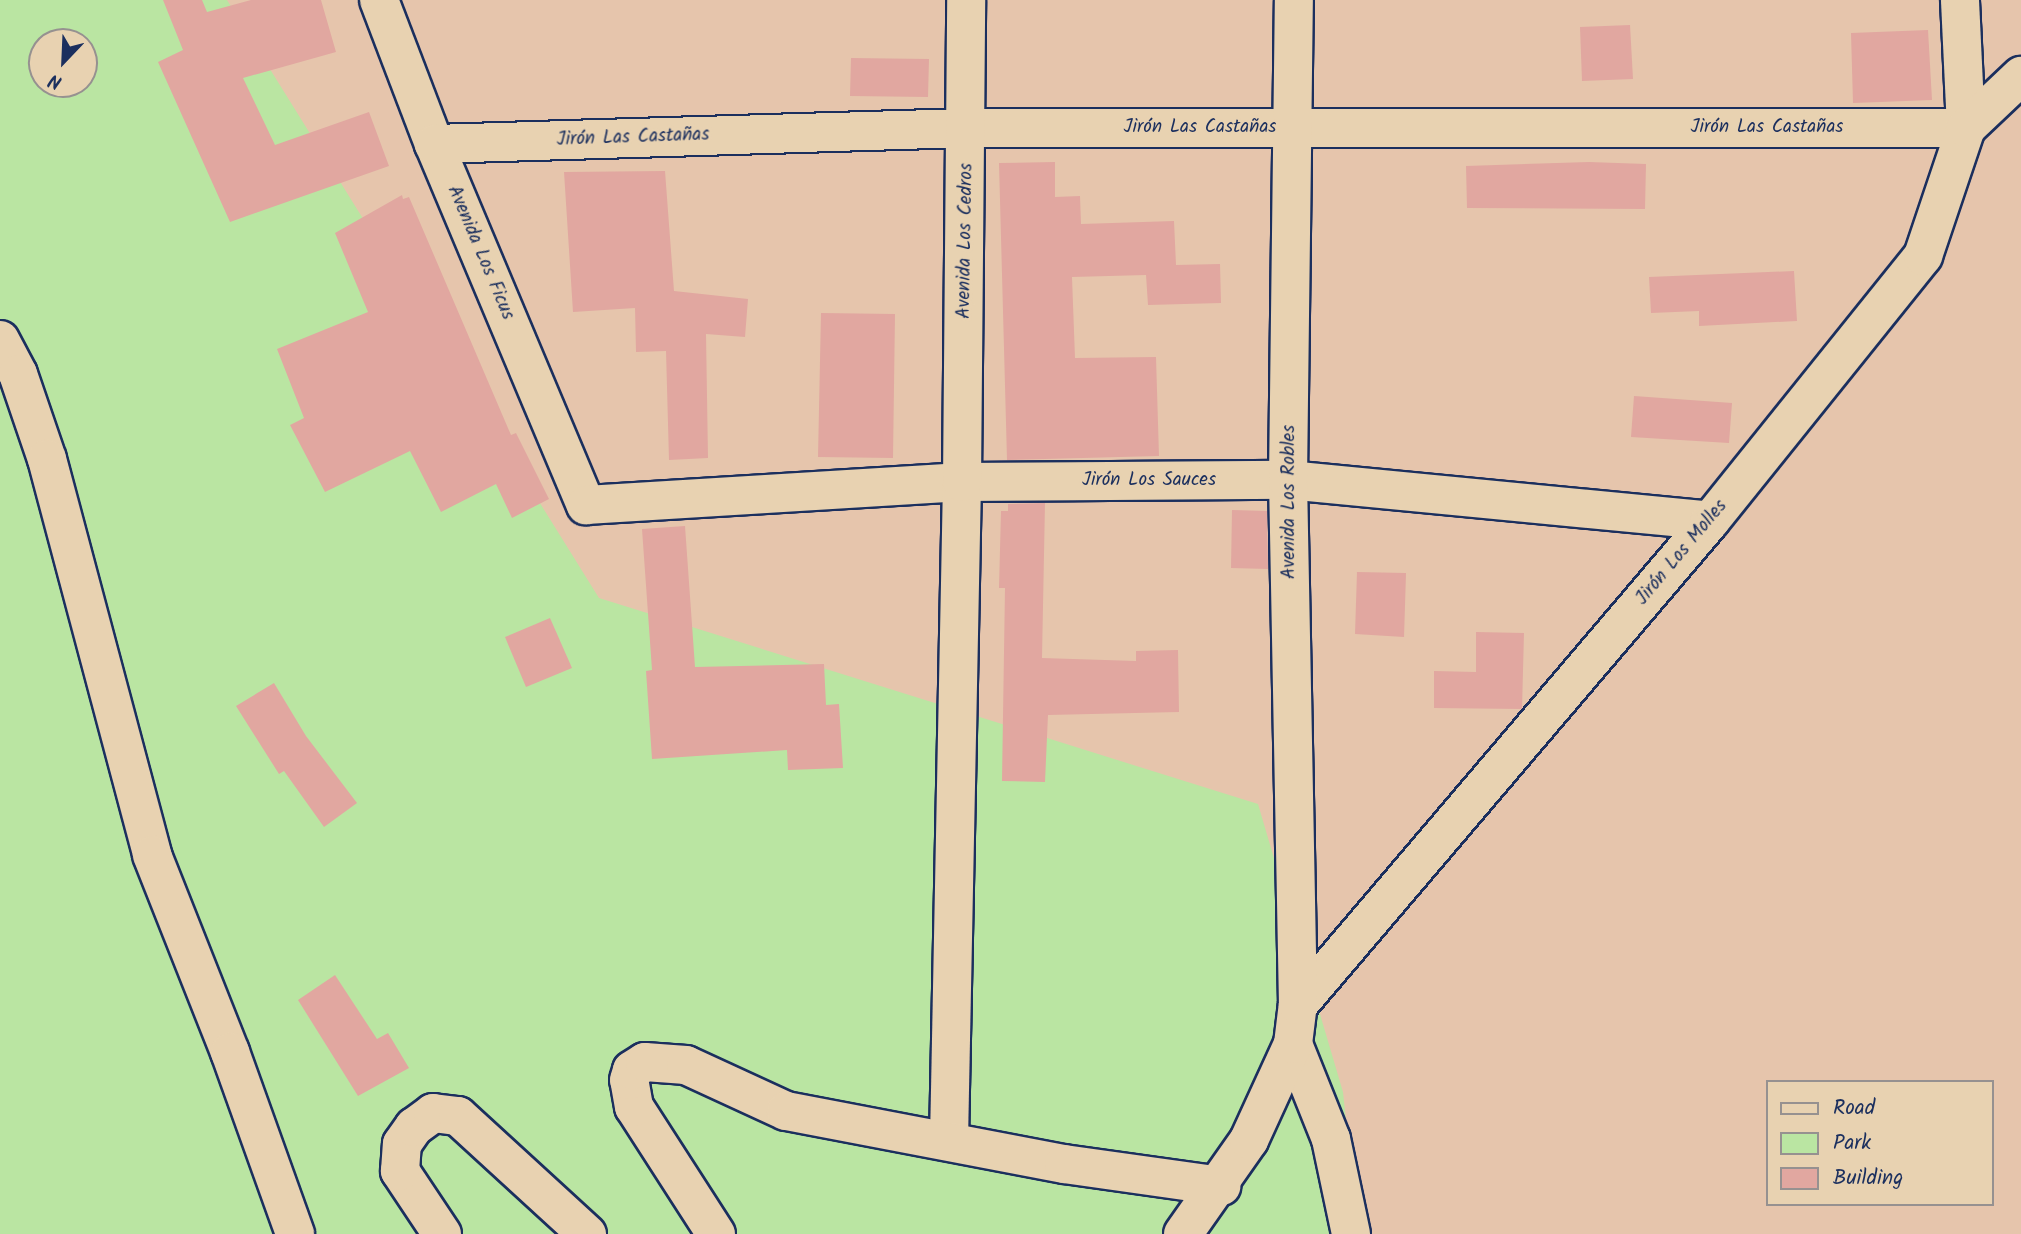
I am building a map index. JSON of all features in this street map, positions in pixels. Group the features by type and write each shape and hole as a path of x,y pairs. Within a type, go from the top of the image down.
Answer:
{"street":[{"name":"Avenida Los Ficus","path":"379,0 434,144 586,505"},
{"name":"Avenida Los Cedros","path":"949,1141 962,482 966,0"},
{"name":"Avenida Los Robles","path":"1293,1044 1298,1004 1288,480 1294,0"},
{"path":"1960,0 1966,128"},
{"name":"Jirón Los Molles","path":"1298,1004 1710,521 1923,256 1966,128 2021,76"},
{"name":"Jirón Las Castañas","path":"434,144 967,128 1966,128"},
{"path":"0,340 18,374 47,459 152,855 230,1052 284,1231"},
{"name":"Jirón Los Sauces","path":"586,505 962,482 1288,480 1710,521"},
{"path":"1183,1234 1221,1186 1249,1140 1293,1044"},
{"path":"1293,1044 1331,1139 1351,1234"},
{"path":"716,1234 634,1107 629,1080 632,1070 645,1062 686,1065 786,1111 1064,1164 1221,1186"},
{"path":"442,1234 400,1171 402,1144 433,1113 458,1116 587,1234"}],"green space":[{"path":"0,0 227,0 599,598 1258,804 1343,1092 1358,1234 0,1234"}],"building":[{"path":"163,0 202,0 207,12 251,0 321,0 336,52 243,78 275,145 369,112 389,166 230,222 158,62 183,50"},
{"path":"1630,25 1633,79 1582,81 1580,27"},
{"path":"1928,30 1932,100 1853,103 1851,33"},
{"path":"851,58 929,59 928,97 850,96"},
{"path":"1055,162 1055,197 1080,196 1081,224 1174,221 1176,265 1220,264 1221,303 1148,305 1146,275 1072,277 1075,358 1156,357 1159,456 1007,460 999,163"},
{"path":"1589,162 1646,164 1645,209 1467,208 1466,166"},
{"path":"665,171 674,291 748,299 745,337 706,334 708,458 669,460 666,351 636,352 635,308 573,312 564,172"},
{"path":"402,195 403,199 409,197 511,435 516,433 549,499 512,518 496,484 441,512 410,451 325,492 290,425 304,418 277,349 368,312 335,233"},
{"path":"1794,271 1797,321 1699,326 1699,311 1651,313 1649,277"},
{"path":"821,313 895,314 893,458 818,457"},
{"path":"1634,396 1732,403 1729,443 1631,437"},
{"path":"1045,503 1042,658 1136,661 1136,651 1178,650 1179,712 1048,715 1045,782 1002,781 1005,588 999,588 1001,511 1008,511 1008,504"},
{"path":"1232,510 1267,511 1268,569 1231,568"},
{"path":"685,526 695,667 824,664 826,705 839,704 843,768 788,770 787,750 652,759 646,671 652,670 642,529"},
{"path":"1357,572 1406,573 1404,637 1355,634"},
{"path":"550,618 572,668 526,687 505,637"},
{"path":"1476,632 1524,633 1522,709 1434,708 1434,671 1476,672"},
{"path":"274,683 306,736 357,803 324,827 284,771 279,774 236,706"},
{"path":"335,975 377,1039 388,1033 409,1068 358,1096 298,1000"}]}
